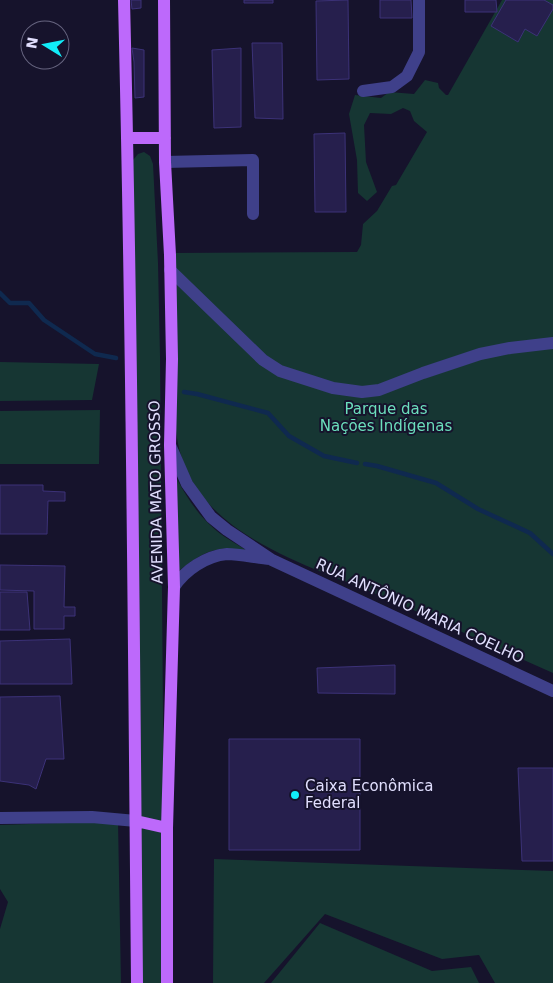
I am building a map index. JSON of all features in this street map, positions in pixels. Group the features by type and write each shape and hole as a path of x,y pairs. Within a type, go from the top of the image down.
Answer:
{"main road":[{"name":"AVENIDA MATO GROSSO","path":"124,0 128,138 137,983"},
{"name":"AVENIDA MATO GROSSO","path":"164,0 165,162 172,359 170,445 174,586 167,828 167,983"},
{"path":"128,138 165,138"},
{"path":"136,822 167,828"}],"street":[{"path":"363,91 392,87 407,76 419,52 419,0"},
{"path":"165,162 253,160 254,214"},
{"path":"170,270 271,366 280,371 333,388 362,392 379,390 480,354 553,343"},
{"name":"RUA ANTÔNIO MARIA COELHO","path":"170,445 187,484 212,517 227,530 272,560 553,691"},
{"name":"RUA ANTÔNIO MARIA COELHO","path":"174,586 191,569 214,556 228,554 272,560"},
{"path":"0,818 92,817 136,822"}],"green space":[{"name":"Parque das Nações Indígenas","path":"502,0 553,0 553,673 391,600 271,549 242,532 217,512 197,489 179,450 174,403 173,253 357,252 361,245 363,224 377,211 392,186 396,185 427,132 414,121 410,111 403,108 391,114 370,113 364,125 366,162 377,192 367,201 358,193 357,160 349,114 355,95 381,98 389,92 414,94 425,80 438,83 439,88 448,95"},
{"path":"144,152 150,156 153,164 158,263 164,830 163,983 142,983 133,160 138,154"},
{"path":"0,362 99,364 92,400 0,401"},
{"path":"100,410 99,464 0,464 0,411"},
{"path":"177,479 192,504 210,525 225,537 253,554 229,549 215,550 198,558 177,572"},
{"path":"118,821 121,983 0,983 0,929 8,902 0,889 0,825"},
{"path":"214,859 553,871 553,983 495,983 479,955 442,959 325,914 264,983 213,983"},
{"path":"320,923 432,971 471,967 479,983 271,983"}],"building":[{"path":"131,0 141,0 141,8 132,9"},
{"path":"244,0 273,0 273,3 244,3"},
{"path":"348,0 349,79 317,80 316,1"},
{"path":"380,0 411,0 412,18 380,18"},
{"path":"465,0 496,0 497,12 465,12"},
{"path":"506,0 544,0 553,5 553,9 537,36 525,29 518,42 491,26"},
{"path":"252,43 282,43 283,119 255,118"},
{"path":"132,48 144,50 144,97 135,98"},
{"path":"241,48 241,127 214,128 212,50"},
{"path":"345,133 346,212 315,212 314,134"},
{"path":"0,485 43,485 43,491 65,492 65,501 48,501 47,534 0,534"},
{"path":"0,565 65,566 64,607 75,607 75,616 64,616 64,629 34,629 34,591 0,590"},
{"path":"0,592 27,592 30,630 0,630"},
{"path":"70,639 72,684 0,684 0,641"},
{"path":"395,665 395,694 318,693 317,668"},
{"path":"60,696 64,759 46,759 36,789 29,785 0,781 0,697"},
{"name":"Caixa Econômica Federal","path":"229,739 360,739 360,850 229,850"},
{"path":"518,768 553,768 553,861 522,861"}],"waterway":[{"path":"0,293 10,303 29,303 44,320 95,354 116,358"},
{"path":"184,392 268,413 289,436 324,456 357,463"},
{"path":"365,464 436,483 478,509 530,533 553,554"}],"place":[{"name":"Caixa Econômica Federal","path":"295,795"}]}
